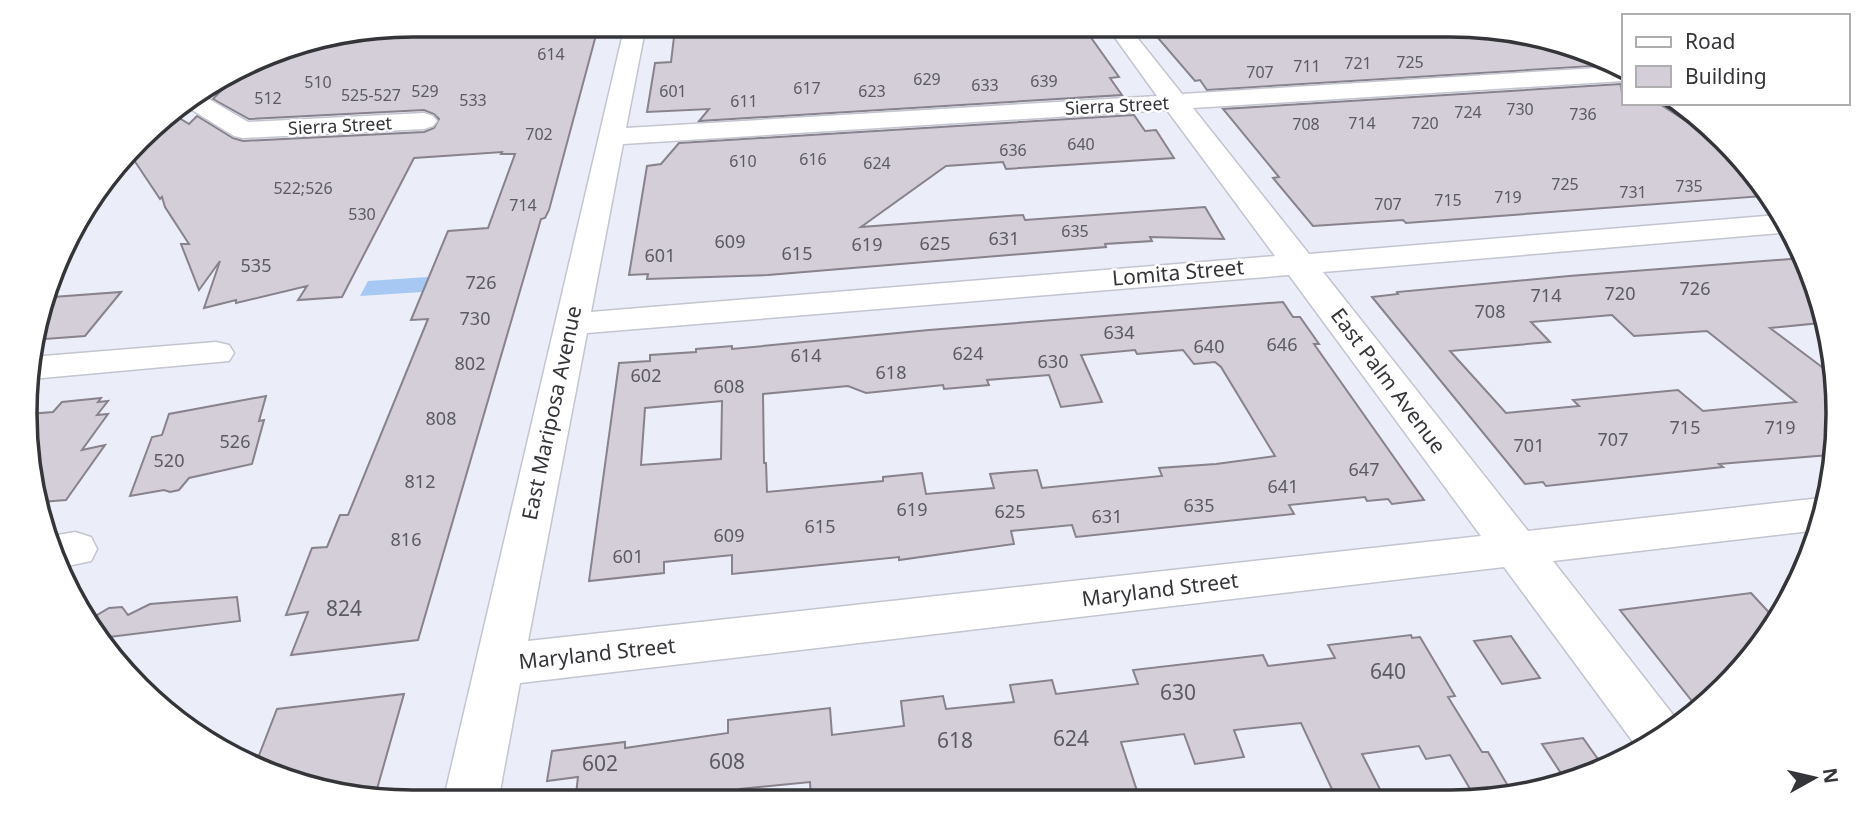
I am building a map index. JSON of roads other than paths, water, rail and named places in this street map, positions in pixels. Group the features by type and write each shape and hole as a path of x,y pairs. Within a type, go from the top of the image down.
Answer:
{"street":[{"name":"East Mariposa Avenue","path":"473,790 632,37"},
{"name":"East Palm Avenue","path":"1126,37 1655,730"},
{"name":"Sierra Street","path":"611,137 1613,75"},
{"name":"Sierra Street","path":"199,104 237,128 255,131 424,121"},
{"name":"Lomita Street","path":"571,324 1776,225"},
{"path":"40,367 216,353"},
{"name":"Maryland Street","path":"499,665 1812,515"}],"water":[{"path":"428,277 422,292 360,296 368,281"}]}
